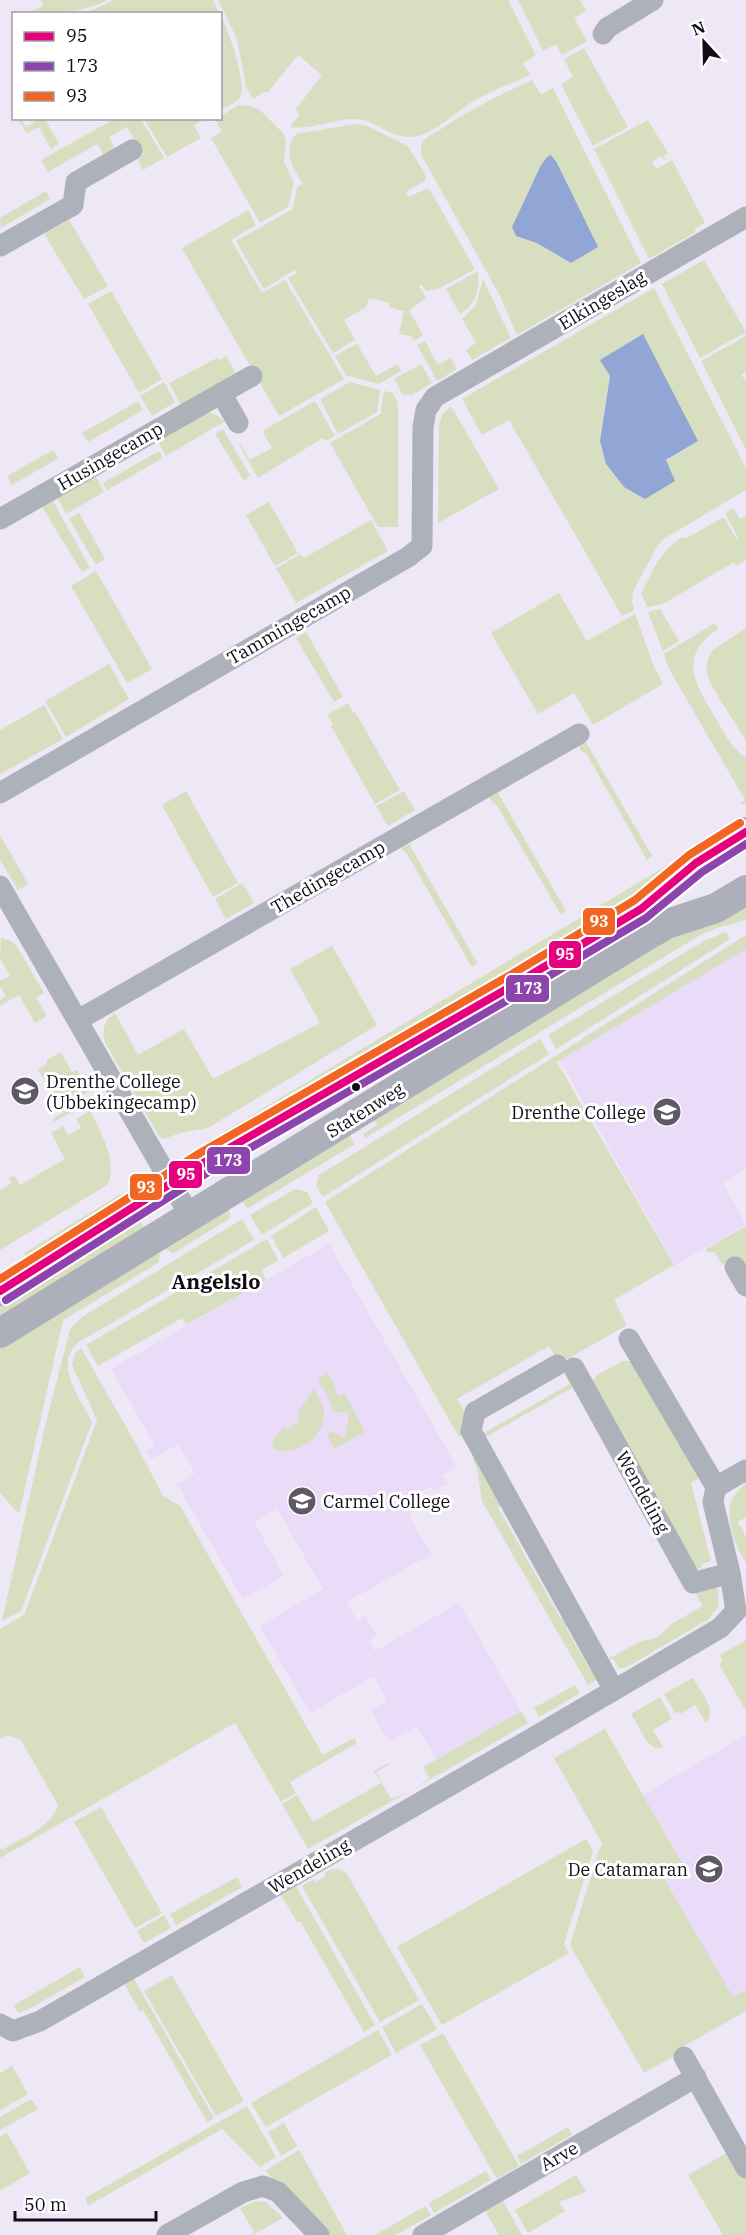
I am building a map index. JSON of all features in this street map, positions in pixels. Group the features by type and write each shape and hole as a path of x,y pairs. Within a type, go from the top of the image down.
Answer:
{"street":[{"path":"603,34 607,28 653,0"},
{"path":"0,246 74,205 76,182 132,150"},
{"name":"Elkingeslag","path":"459,382 746,217"},
{"name":"Husingecamp","path":"0,519 252,376"},
{"name":"Tammingecamp","path":"0,793 398,563 422,546 423,427 426,410 435,397 459,382"},
{"path":"221,393 238,423"},
{"name":"Thedingecamp","path":"78,1020 579,734"},
{"name":"Statenweg","path":"0,1291 171,1183 641,909 684,872 746,832"},
{"name":"Statenweg","path":"710,854 724,889 741,893"},
{"path":"0,886 7,915 78,1020 190,1216"},
{"name":"Statenweg","path":"0,1333 646,936 667,924 716,908 741,893"},
{"path":"735,1267 746,1286"},
{"name":"Wendeling","path":"0,2024 13,2031 40,2020 615,1690 720,1628 736,1611 730,1573 713,1502 716,1487 629,1339"},
{"name":"Wendeling","path":"615,1690 471,1431 475,1412 566,1366 693,1583 730,1573"},
{"path":"716,1487 746,1470"},
{"path":"684,2057 746,2168"},
{"name":"Arve","path":"423,2235 696,2077"},
{"path":"167,2235 243,2192 263,2186 278,2192 320,2235"}],"shaded area":[{"name":"Drenthe College","path":"746,935 746,1169 723,1183 746,1225 675,1265 557,1055"},
{"name":"Carmel College","path":"329,1244 457,1467 442,1475 447,1484 434,1491 431,1486 414,1496 419,1506 409,1516 431,1554 347,1602 357,1621 365,1616 377,1635 369,1640 375,1651 459,1603 521,1711 436,1759 417,1726 389,1742 371,1711 388,1701 374,1676 310,1713 260,1626 323,1589 277,1509 254,1522 284,1576 243,1599 177,1484 195,1473 178,1445 151,1459 146,1451 155,1446 111,1369"},
{"name":"De Catamaran","path":"746,1735 746,1990 733,1998 662,1875 682,1862 643,1795"}],"green space":[{"path":"41,0 108,0 88,8 67,12 31,12 44,5"},
{"path":"114,0 213,0 219,12 88,12"},
{"path":"218,0 508,0 536,55 523,63 530,75 479,98 437,127 420,135 403,137 369,122 354,119 298,128 290,127 299,115 296,109 322,75 298,55 268,92 253,99 246,87 237,39"},
{"path":"518,0 580,0 586,11 574,18 587,41 562,55 556,44 543,51"},
{"path":"222,18 236,57 241,81 242,91 239,99 222,109"},
{"path":"584,48 628,127 593,146 561,84 573,77 564,59"},
{"path":"532,80 541,95 553,88 641,263 517,335 500,296 422,156 421,145 431,135 464,115"},
{"path":"238,105 250,106 260,110 284,134 286,142 284,163 294,182 288,207 260,223 211,138 222,132 216,120 222,120 222,115"},
{"path":"19,120 22,120 26,127 35,122 34,120 46,120 59,144 51,149 39,127 27,133"},
{"path":"112,120 142,120 164,158 143,170 137,158 143,154 127,127 109,137 116,151 105,157 97,144 48,172 41,160"},
{"path":"145,120 204,120 194,125 201,138 167,157"},
{"path":"648,120 668,153 664,155 666,159 664,160 661,156 652,162 656,169 672,160 705,223 694,229 696,232 649,259 594,149"},
{"path":"356,124 367,126 408,146 426,176 425,181 406,192 409,197 425,189 430,190 475,269 438,289 426,291 422,285 419,286 426,298 409,310 423,335 414,341 411,336 399,334 404,311 389,307 389,303 369,298 366,307 344,320 355,340 333,353 288,278 297,273 296,269 264,289 236,241 293,209 297,187 303,184 289,153 296,134"},
{"path":"46,191 50,199 1,228 0,218"},
{"path":"248,210 256,225 231,240 262,293 285,280 344,379 279,416 182,248"},
{"path":"69,220 108,286 84,299 44,234"},
{"path":"704,260 746,332 700,358 662,284"},
{"path":"478,271 476,295 470,306 460,314 446,289"},
{"path":"483,279 511,338 472,360 466,350 476,343 462,319 476,305"},
{"path":"654,288 746,468 746,490 665,538 658,545 633,591 634,610 622,616 509,420 482,435 462,399","holes":["610,376 698,441 624,487 606,464 600,441"]},
{"path":"111,291 162,379 139,393 88,304"},
{"path":"746,336 746,372 741,375 746,380 746,450 701,361"},
{"path":"425,341 438,365 451,358 457,369 437,381 417,345"},
{"path":"357,344 376,376 398,364 401,371 379,384 347,377 335,356"},
{"path":"226,356 236,374 181,405 169,383 217,358 219,360"},
{"path":"421,364 432,383 412,395 402,394 394,379"},
{"path":"164,382 175,402 152,416 140,396"},
{"path":"350,382 380,390 377,412 338,434 320,399"},
{"path":"384,391 393,393 398,403 398,527 378,527 330,443 382,413"},
{"path":"138,401 143,410 88,442 82,433"},
{"path":"315,401 335,436 326,441 323,438 258,478 239,444 250,460 272,448 263,433 264,430"},
{"path":"451,406 499,489 438,523 439,425 442,415"},
{"path":"206,412 225,421 166,456 155,436"},
{"path":"223,429 250,475 244,481 215,434"},
{"path":"53,450 59,458 12,485 7,476"},
{"path":"159,451 163,458 107,490 103,483"},
{"path":"93,472 104,492 66,514 55,494"},
{"path":"53,501 90,568 82,572 42,507"},
{"path":"269,502 298,553 275,566 246,515"},
{"path":"733,508 740,519 746,516 746,560 736,566 734,562 663,604 647,607 641,593 658,561 675,542 683,537 685,539 724,517 737,540 739,539 725,513"},
{"path":"79,513 105,559 96,565 69,519"},
{"path":"371,520 388,551 296,603 276,568 301,554 304,558"},
{"path":"96,571 152,669 127,683 71,586"},
{"path":"559,593 587,641 635,614 654,667 663,684 593,725 574,693 538,714 491,633"},
{"path":"660,609 679,641 663,651 648,612"},
{"path":"715,623 718,629 705,639 697,650 694,671 701,693 725,734 732,745 746,758 746,803 742,805 741,803 745,800 668,667 664,654"},
{"path":"746,628 746,741 710,683 706,670 713,650"},
{"path":"306,632 343,697 334,702 296,638"},
{"path":"109,664 129,699 66,737 45,701"},
{"path":"348,703 400,790 375,804 327,715"},
{"path":"44,705 63,739 0,774 0,730"},
{"path":"586,742 652,856 647,860 586,753 582,752 579,746"},
{"path":"186,791 238,883 213,897 162,805"},
{"path":"404,791 415,810 388,826 376,806"},
{"path":"498,793 566,911 561,915 496,804 493,803 490,797"},
{"path":"746,818 675,872 213,1152 207,1142"},
{"path":"0,835 28,884 18,890 0,859"},
{"path":"409,844 478,964 472,967 407,854 401,848"},
{"path":"242,883 254,903 226,919 215,899"},
{"path":"746,901 746,920 702,934 365,1138 363,1134 377,1125 372,1116 661,934"},
{"path":"726,932 730,939 556,1049 548,1035 704,941"},
{"path":"746,935 746,949 557,1062 674,1265 614,1300 627,1325 564,1361 577,1385 484,1438 482,1434 570,1384 549,1346 457,1399 466,1415 462,1435 459,1437 325,1202"},
{"path":"1,938 16,945 44,993 36,998 47,1016 35,1023 19,995 0,1006 0,1000 6,996 0,986 0,981 10,976 0,958"},
{"path":"332,946 377,1025 208,1128 160,1138 105,1042 104,1029 109,1019 115,1013 138,1055 184,1029 213,1079 320,1023 290,969"},
{"path":"540,1039 549,1054 323,1197 316,1186 319,1175"},
{"path":"61,1052 72,1072 77,1070 89,1091 81,1096 85,1104 54,1122 53,1119 63,1113 38,1069 47,1064 47,1060"},
{"path":"90,1111 110,1158 110,1177 107,1185 0,1250 0,1190 12,1183 9,1178 14,1175 20,1185 65,1159 51,1133 63,1126 68,1135 81,1128 76,1119"},
{"path":"347,1132 355,1144 247,1209 240,1196"},
{"path":"295,1189 307,1192 313,1203 262,1235 250,1215"},
{"path":"119,1195 126,1196 30,1263 24,1253"},
{"path":"228,1207 229,1219 173,1253 165,1249"},
{"path":"316,1207 329,1231 283,1258 271,1236"},
{"path":"136,1214 146,1231 0,1329 0,1301"},
{"path":"242,1219 254,1240 79,1342 71,1350 68,1370 71,1381 92,1422 21,1611 2,1621 45,1427 70,1329 82,1317"},
{"path":"746,1226 746,1278 728,1268 725,1263 722,1265 715,1252 707,1252 706,1249"},
{"path":"267,1239 278,1260 262,1270 266,1280 186,1325 182,1318 98,1366 86,1345"},
{"path":"155,1248 160,1256 158,1263 63,1320 19,1514 0,1493 0,1341"},
{"path":"81,1348 163,1496 180,1506 323,1755 354,1738 357,1743 290,1782 296,1793 281,1802 235,1723 0,1858 0,1847 2,1850 42,1826 49,1820 58,1805 21,1740 8,1735 0,1739 0,1629 24,1615 97,1420 72,1365 75,1353"},
{"path":"623,1361 631,1361 701,1477 691,1483 711,1561 701,1564 702,1569 694,1567 593,1381 597,1375"},
{"path":"326,1372 338,1396 345,1394 365,1432 334,1449 328,1436 330,1431 345,1438 349,1413 333,1412 327,1394 318,1381"},
{"path":"314,1389 324,1412 323,1421 315,1437 300,1448 283,1451 274,1449 272,1441 283,1427 289,1428 298,1422 299,1411"},
{"path":"475,1458 502,1505 498,1508 561,1619 566,1617 571,1625 566,1628 591,1671 596,1669 600,1678 588,1685 482,1501 477,1468 472,1459"},
{"path":"746,1484 746,1517 738,1522 746,1537 746,1563 732,1533 730,1511 737,1492"},
{"path":"714,1583 717,1584 719,1605 709,1619 625,1668 619,1668 613,1658 609,1661 608,1659 639,1642 656,1638 673,1623 703,1606 696,1594"},
{"path":"746,1640 746,1711 719,1664 723,1661 720,1655"},
{"path":"693,1678 709,1706 709,1718 706,1723 695,1705 680,1714 675,1713 664,1694"},
{"path":"575,1685 580,1693 539,1717 534,1708"},
{"path":"660,1697 672,1719 653,1730 663,1747 655,1748 648,1743 631,1714"},
{"path":"521,1711 528,1723 417,1787 429,1778 423,1767"},
{"path":"605,1729 682,1863 662,1875 733,1997 746,1990 746,2011 677,2050 678,2054 644,2073 570,1945 600,1847 603,1845 554,1758"},
{"path":"388,1763 389,1765 376,1772 391,1799 406,1793 308,1849 282,1804 297,1795 313,1822 381,1783 374,1771"},
{"path":"101,1807 162,1913 135,1928 74,1822"},
{"path":"586,1839 593,1851 564,1944 569,1953 442,2025 397,1947"},
{"path":"339,1869 347,1874 419,2000 380,2022 302,1886 314,1879 316,1882 326,1876 324,1873"},
{"path":"237,1877 242,1887 176,1925 170,1914"},
{"path":"296,1886 375,2025 364,2032 300,1921 297,1922 281,1895"},
{"path":"164,1915 171,1928 144,1943 137,1931"},
{"path":"80,1967 85,1977 18,2013 14,2005"},
{"path":"172,1975 244,2101 216,2116 144,1991"},
{"path":"134,1979 214,2118 207,2122 143,2010 140,2012 125,1985"},
{"path":"422,2004 437,2029 396,2053 382,2027"},
{"path":"378,2030 392,2055 266,2127 251,2103"},
{"path":"443,2033 519,2166 497,2179 420,2045"},
{"path":"12,2066 28,2094 0,2110 0,2073"},
{"path":"31,2099 38,2109 0,2130 0,2117"},
{"path":"247,2106 276,2157 260,2167 222,2129 88,2206 85,2198"},
{"path":"284,2123 297,2146 281,2156 268,2132"},
{"path":"568,2127 572,2135 521,2164 517,2156"},
{"path":"7,2133 30,2173 0,2191 0,2137"},
{"path":"299,2150 347,2235 328,2235 265,2171"},
{"path":"730,2151 746,2179 746,2235 723,2235 688,2175"},
{"path":"486,2171 491,2180 434,2213 429,2203"},
{"path":"576,2175 586,2192 559,2202 565,2211 528,2233 515,2210"},
{"path":"256,2201 266,2202 283,2218 250,2235 254,2232 240,2208"},
{"path":"503,2201 522,2235 499,2235 485,2211"},
{"path":"425,2206 431,2215 396,2235 375,2235"}],"water":[{"path":"551,155 598,247 571,263 537,243 516,236 512,227 541,165"},
{"path":"643,334 698,441 666,460 675,481 645,499 624,487 606,464 600,441 610,376 600,360"}],"transit line":[{"name":"93","path":"0,1279 200,1153 512,974 635,900 689,855 740,823"},
{"name":"95","path":"0,1291 205,1162 641,909 696,863 746,832"},
{"name":"173","path":"6,1300 210,1171 646,918 702,872 746,844"}],"place":[{"name":"Drenthe College (Ubbekingecamp)","path":"25,1091"},
{"name":"Drenthe College","path":"667,1112"},
{"name":"Carmel College","path":"302,1501"},
{"name":"De Catamaran","path":"709,1869"}],"district":[{"name":"Angelslo","path":"216,1281"}]}
